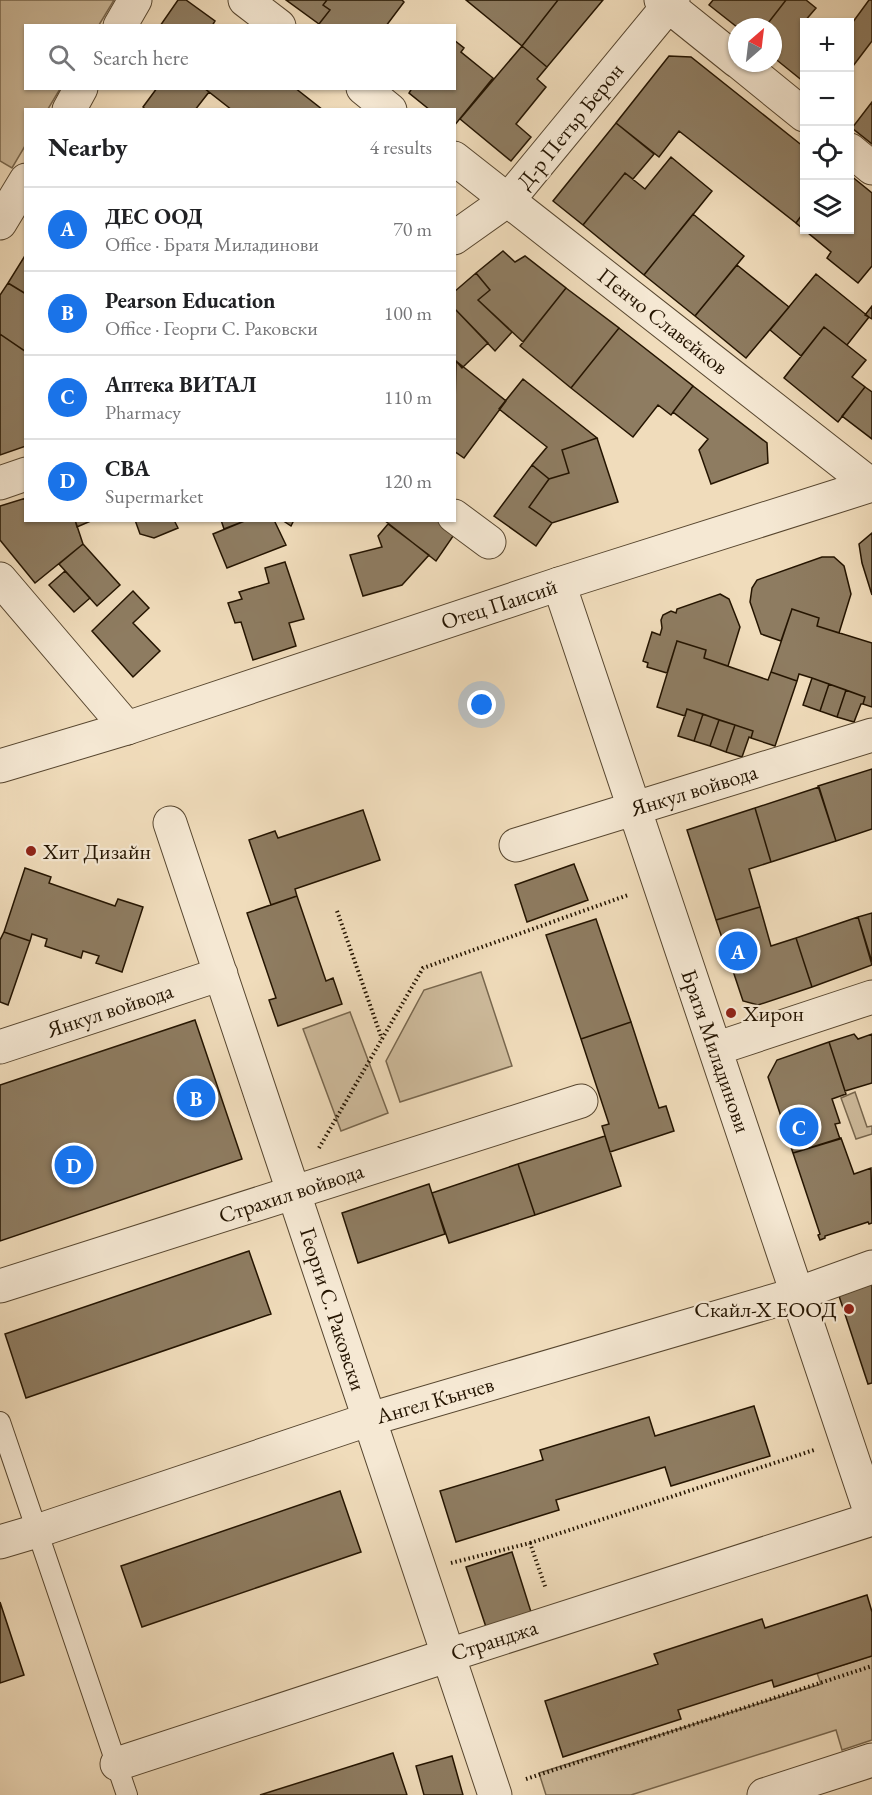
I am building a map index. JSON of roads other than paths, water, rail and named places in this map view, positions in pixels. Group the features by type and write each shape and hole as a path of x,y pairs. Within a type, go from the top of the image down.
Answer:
{"street":[{"path":"121,24 135,0"},
{"path":"245,0 276,24"},
{"path":"668,2 728,53"},
{"name":"Д-р Петър Берон","path":"456,237 509,199 668,2"},
{"path":"752,72 800,111"},
{"path":"70,108 80,90"},
{"path":"365,90 388,108"},
{"path":"854,154 872,168"},
{"name":"Пенчо Славейков","path":"456,159 871,485"},
{"path":"0,223 18,182"},
{"path":"0,483 24,475"},
{"name":"Отец Паисий","path":"0,766 127,728 559,584 871,485"},
{"path":"456,517 489,542"},
{"path":"0,579 127,728"},
{"name":"Братя Миладинови","path":"559,584 872,1518"},
{"name":"Янкул войвода","path":"516,846 872,735"},
{"name":"Георги С. Раковски","path":"170,823 494,1792"},
{"name":"Янкул войвода","path":"0,1047 221,974"},
{"path":"715,1049 872,997"},
{"name":"Страхил войвода","path":"0,1286 581,1101"},
{"name":"Ангел Кънчев","path":"0,1542 370,1419 797,1294 872,1267"},
{"name":"Странджа","path":"117,1764 872,1518"},
{"path":"764,1795 872,1760"}],"lane":[{"path":"0,1422 127,1795"}],"place":[{"name":"Хит Дизайн","path":"31,851"},
{"name":"ДЕС ООД","path":"738,951"},
{"name":"Хирон","path":"731,1013"},
{"name":"Pearson Education","path":"196,1098"},
{"name":"Аптека ВИТАЛ","path":"799,1127"},
{"name":"CBA","path":"74,1165"},
{"name":"Скайл-Х ЕООД","path":"849,1309"}]}
